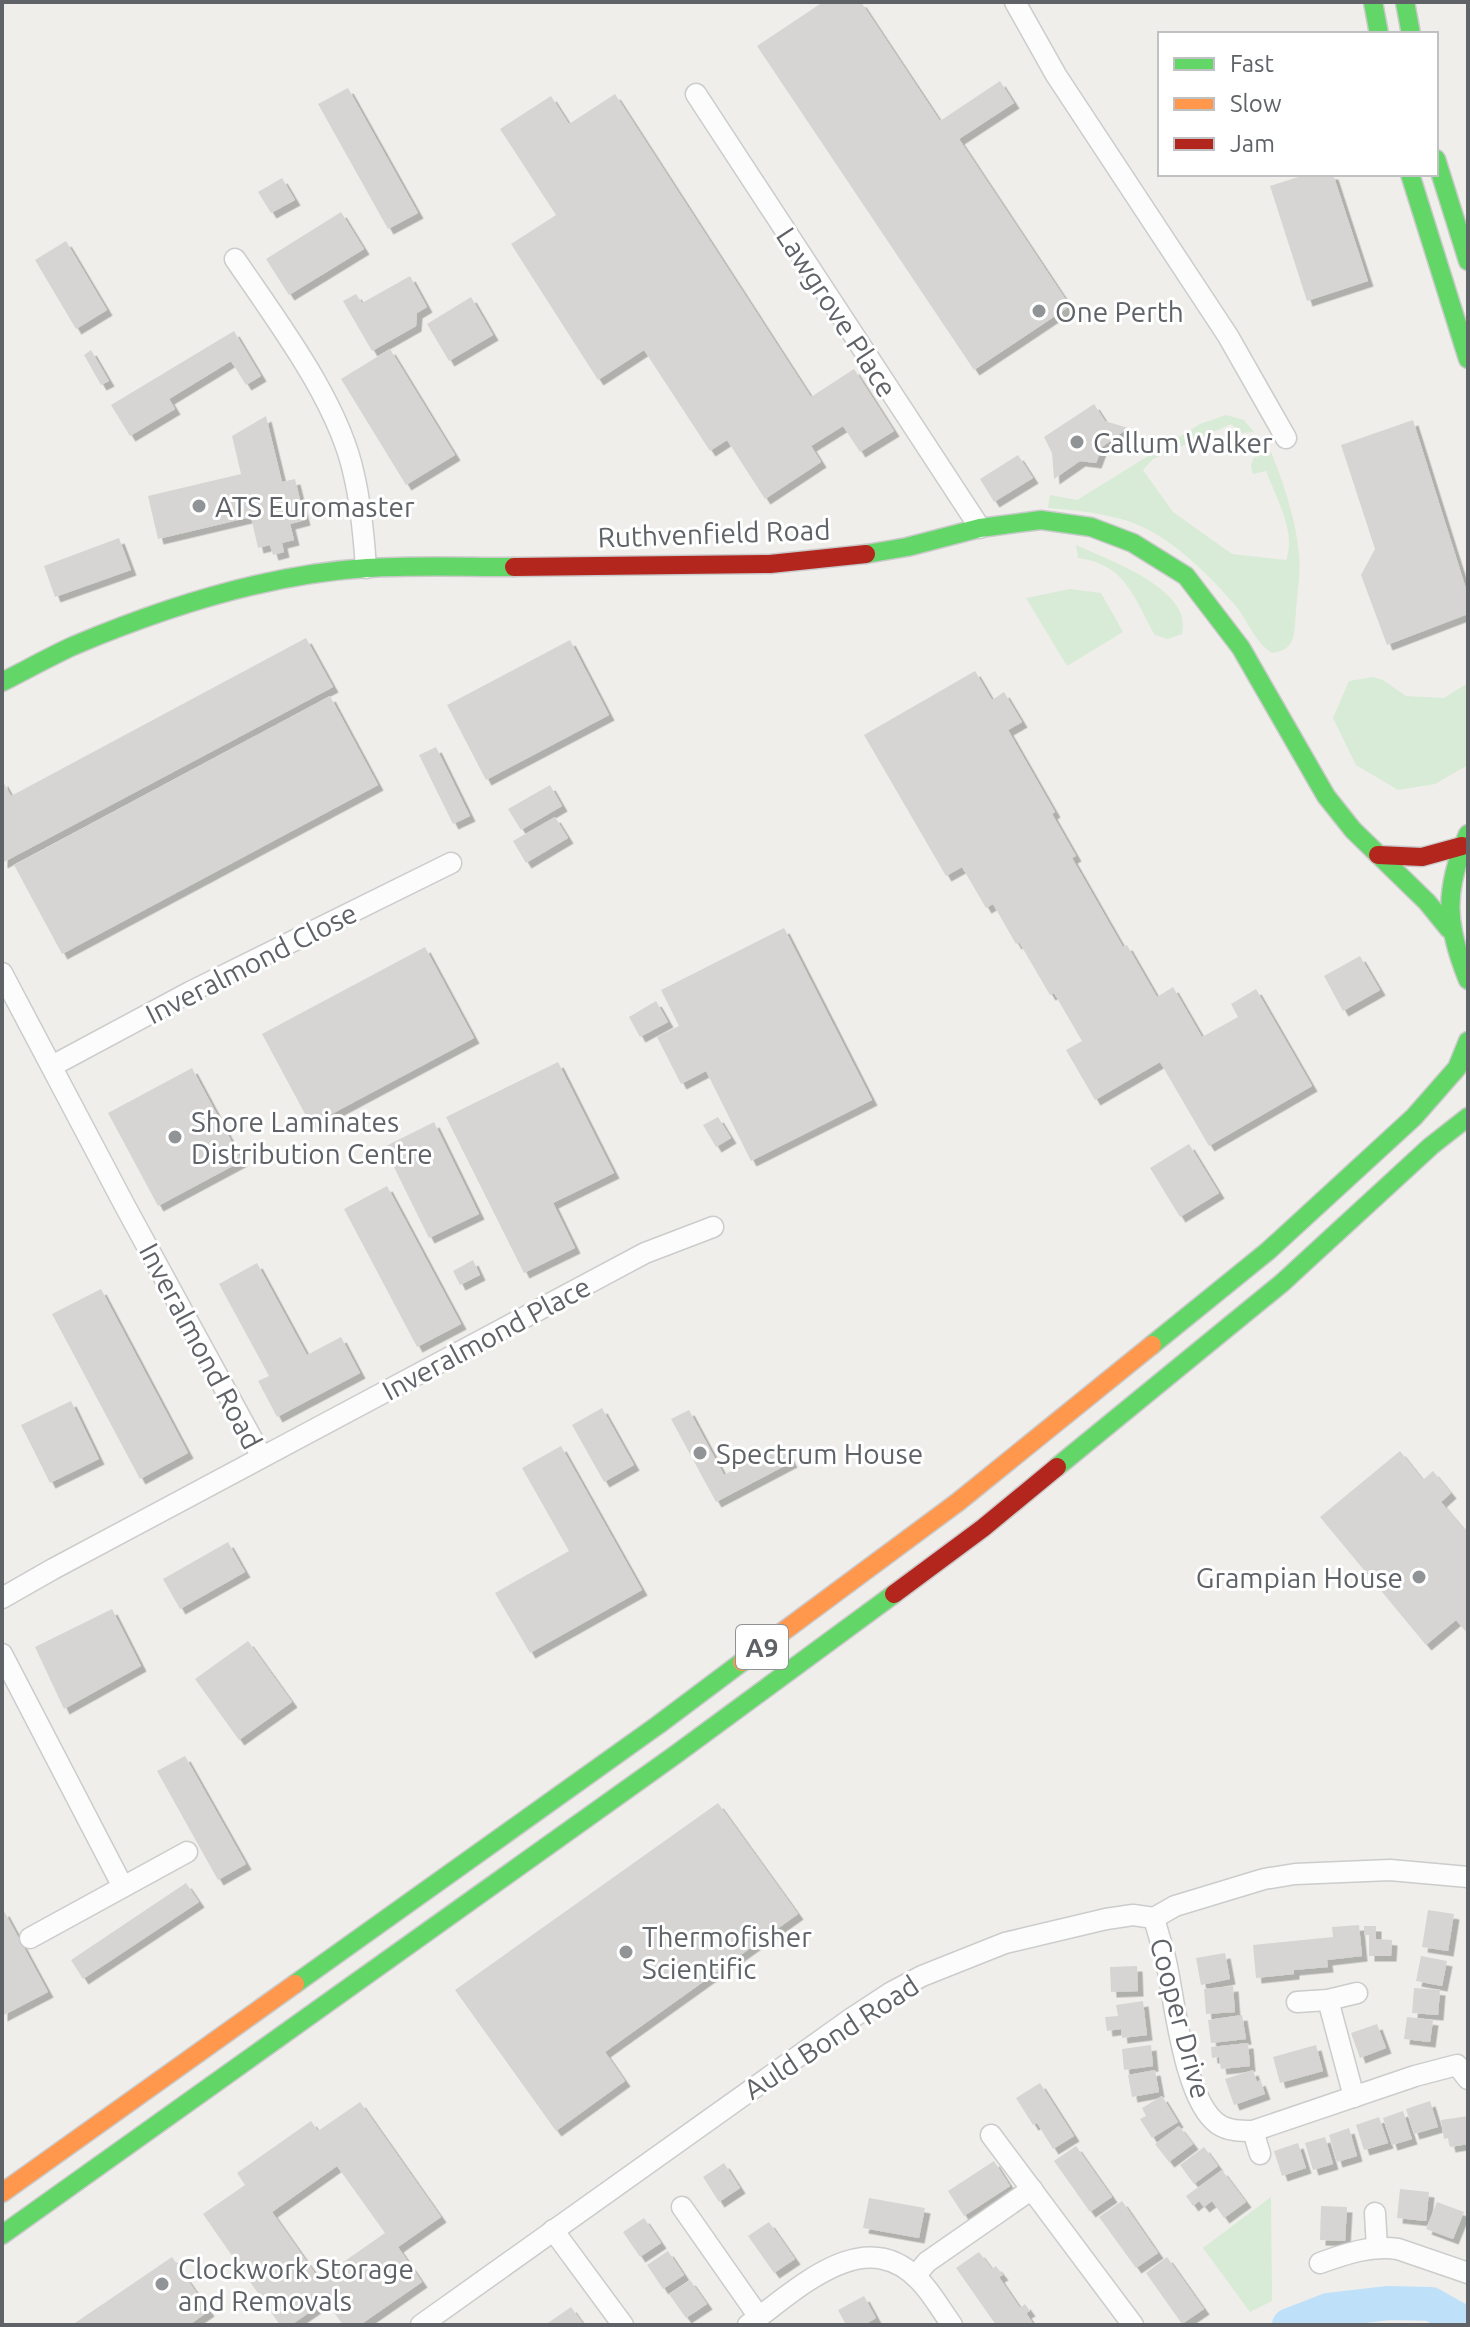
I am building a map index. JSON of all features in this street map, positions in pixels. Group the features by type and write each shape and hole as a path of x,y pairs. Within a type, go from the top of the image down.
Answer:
{"main road":[{"path":"1373,2 1379,32"},
{"path":"1405,2 1411,32"},
{"path":"1438,165 1468,261"},
{"path":"1411,176 1468,359"},
{"name":"Ruthvenfield Road","path":"2,682 71,647 134,622 274,581 366,568 770,564 841,558 907,547 980,528 1041,520 1091,527 1133,543 1186,576 1241,648 1326,796 1353,830 1427,902 1449,929"},
{"path":"1378,855 1422,857 1465,840"},
{"path":"1465,840 1451,879 1447,902 1449,929 1468,980"},
{"name":"A9","path":"2,2193 658,1725 958,1502 1268,1251 1414,1117 1457,1068 1468,1041"},
{"name":"A9","path":"2,2235 675,1755 983,1528 1282,1283 1431,1146 1468,1117"}],"street":[{"path":"1015,2 1056,75 1228,336 1286,438"},
{"name":"Lawgrove Place","path":"696,94 980,528"},
{"path":"235,259 296,350 333,415 354,475 366,568"},
{"name":"Inveralmond Close","path":"52,1066 190,992 451,863"},
{"name":"Inveralmond Road","path":"2,973 262,1457 2,1598"},
{"name":"Inveralmond Place","path":"262,1457 645,1253 713,1227"},
{"path":"2,1654 122,1885"},
{"path":"30,1938 187,1852"},
{"name":"Auld Bond Road","path":"421,2325 852,2018 901,1987 958,1960 1005,1943 1106,1919 1133,1915 1154,1918 1175,1906 1264,1879 1295,1874 1390,1870 1468,1877"},
{"name":"Cooper Drive","path":"1154,1918 1196,2093 1204,2109 1218,2124 1236,2131 1253,2131"},
{"path":"1297,2002 1328,2000 1357,1993"},
{"path":"1328,2000 1354,2097"},
{"path":"1260,2154 1253,2131 1415,2076 1464,2065"},
{"path":"991,2135 1133,2325"},
{"path":"915,2276 927,2262 1032,2189"},
{"path":"682,2207 754,2321 825,2271 855,2258 879,2258 906,2268 922,2282 952,2325"},
{"path":"1375,2213 1377,2248"},
{"path":"553,2230 623,2325"},
{"path":"1320,2263 1377,2248 1398,2249 1468,2273"}],"green space":[{"path":"1226,415 1244,420 1254,432 1242,433 1231,424 1153,459 1143,470 1173,512 1232,554 1286,560 1289,538 1279,503 1266,471 1253,474 1251,466 1253,458 1271,452 1292,515 1299,562 1293,639 1286,648 1272,653 1260,643 1235,605 1173,545 1144,528 1118,518 1048,508 1050,495 1077,500 1200,424"},
{"path":"1076,545 1127,568 1162,590 1175,603 1182,618 1182,634 1168,639 1155,635 1127,585 1108,568 1078,558"},
{"path":"1070,589 1101,593 1123,632 1067,666 1026,598"},
{"path":"1373,677 1406,696 1444,698 1468,683 1468,765 1435,784 1398,790 1356,765 1333,718 1349,681"},
{"path":"1271,2197 1272,2301 1250,2312 1203,2248"}],"building":[{"path":"823,2 861,2 940,121 1000,81 1014,103 959,139 1070,306 974,370 757,46"},
{"path":"348,88 418,213 388,229 318,104"},
{"path":"615,94 811,397 854,369 894,431 860,452 843,426 811,446 821,462 765,499 727,440 710,451 644,350 598,380 511,244 556,215 500,129 551,96 569,124"},
{"path":"1302,176 1334,176 1368,281 1307,301 1270,186"},
{"path":"282,178 295,200 271,213 258,192"},
{"path":"341,212 364,249 289,295 266,259"},
{"path":"66,241 107,310 76,329 35,260"},
{"path":"410,276 427,307 417,313 416,326 372,351 343,301 356,294 362,303"},
{"path":"471,297 493,335 449,361 427,324"},
{"path":"234,331 261,376 246,385 231,361 169,399 175,409 130,436 111,405"},
{"path":"390,349 455,455 406,485 341,379"},
{"path":"91,350 109,381 101,385 84,355"},
{"name":"Callum Walker","path":"1094,404 1105,421 1128,428 1102,447 1096,463 1080,461 1054,479 1052,453 1044,437"},
{"path":"266,416 282,482 295,479 305,520 290,524 294,540 282,543 284,552 273,555 270,545 258,548 251,517 158,539 148,496 241,474 232,436"},
{"path":"1413,420 1468,595 1468,614 1387,645 1361,575 1375,549 1341,445"},
{"path":"1018,455 1033,478 994,502 980,479"},
{"path":"119,538 131,570 55,597 44,566"},
{"path":"306,638 333,687 2,863 2,780 11,796"},
{"path":"570,640 609,715 486,780 447,705"},
{"path":"975,671 992,700 1004,692 1022,722 1008,730 1055,812 1052,814 1076,856 1072,858 1123,947 1127,945 1157,997 1173,987 1202,1037 1238,1017 1231,1004 1256,989 1312,1086 1209,1146 1160,1062 1095,1100 1066,1050 1082,1041 1054,993 1050,995 993,904 986,908 962,867 946,876 864,735"},
{"path":"330,696 378,785 62,954 14,865"},
{"path":"436,747 470,816 453,824 419,755"},
{"path":"550,785 562,806 521,830 508,809"},
{"path":"555,817 568,838 526,863 513,841"},
{"path":"784,928 872,1100 751,1161 706,1071 681,1084 657,1037 679,1026 661,990"},
{"path":"425,947 474,1038 311,1125 262,1034"},
{"path":"1360,956 1380,990 1343,1011 1324,976"},
{"path":"656,1001 668,1022 640,1037 629,1017"},
{"path":"558,1062 614,1173 553,1203 575,1248 524,1273 446,1117"},
{"name":"Shore Laminates Distribution Centre","path":"192,1068 242,1161 158,1206 108,1113"},
{"path":"718,1117 731,1138 716,1147 703,1125"},
{"path":"434,1122 479,1214 429,1238 384,1147"},
{"path":"1189,1144 1219,1193 1180,1217 1150,1168"},
{"path":"387,1186 461,1324 417,1347 344,1209"},
{"path":"473,1260 480,1275 460,1285 453,1271"},
{"path":"257,1263 307,1355 341,1337 360,1373 277,1417 258,1381 269,1376 219,1284"},
{"path":"101,1289 188,1453 140,1479 52,1314"},
{"path":"71,1401 99,1459 50,1483 21,1425"},
{"path":"602,1408 634,1465 604,1482 572,1425"},
{"name":"Spectrum House","path":"689,1410 724,1475 782,1444 792,1462 716,1502 671,1419"},
{"path":"561,1446 642,1590 530,1653 495,1593 569,1551 522,1468"},
{"name":"Grampian House","path":"1400,1451 1423,1480 1433,1471 1451,1493 1441,1502 1468,1534 1468,1634 1456,1620 1426,1645 1320,1517"},
{"path":"228,1542 245,1572 180,1609 163,1579"},
{"path":"112,1609 141,1666 64,1709 35,1647"},
{"path":"248,1641 292,1702 239,1740 195,1679"},
{"path":"185,1756 246,1864 218,1880 157,1771"},
{"name":"Thermofisher Scientific","path":"718,1803 798,1914 605,2052 625,2081 556,2131 455,1990"},
{"path":"186,1883 199,1902 83,1979 71,1960"},
{"path":"1428,1910 1454,1914 1448,1951 1422,1947"},
{"path":"2,1912 48,1992 2,2016"},
{"path":"1359,1925 1362,1956 1327,1960 1328,1967 1256,1978 1253,1945 1333,1937 1332,1927"},
{"path":"1364,1926 1376,1926 1376,1939 1392,1940 1391,1956 1369,1956 1369,1935 1364,1935"},
{"path":"1225,1953 1230,1979 1201,1985 1196,1958"},
{"path":"1421,1956 1447,1961 1442,1986 1416,1981"},
{"path":"1137,1966 1138,1991 1111,1992 1110,1967"},
{"path":"1233,1986 1235,2012 1206,2014 1204,1989"},
{"path":"1414,1988 1440,1990 1438,2015 1412,2013"},
{"path":"1143,2001 1147,2035 1122,2038 1121,2029 1107,2031 1105,2017 1118,2016 1116,2005"},
{"path":"1242,2015 1246,2039 1211,2043 1208,2020"},
{"path":"1407,2017 1433,2020 1430,2042 1404,2039"},
{"path":"1377,2024 1386,2048 1360,2058 1351,2033"},
{"path":"1248,2043 1250,2066 1221,2069 1219,2057 1212,2058 1211,2047"},
{"path":"1151,2045 1153,2066 1124,2070 1122,2049"},
{"path":"1316,2045 1323,2071 1280,2083 1273,2057"},
{"path":"1155,2070 1159,2092 1132,2097 1128,2075"},
{"path":"1253,2070 1265,2094 1234,2105 1225,2079"},
{"path":"1040,2083 1074,2136 1053,2149 1016,2098"},
{"path":"1162,2096 1178,2122 1152,2138 1140,2119 1146,2116 1142,2108"},
{"path":"1430,2101 1438,2127 1414,2134 1406,2109"},
{"path":"360,2102 441,2217 398,2247 422,2282 360,2325 343,2325 326,2301 291,2325 280,2325 203,2214 245,2185 237,2173 311,2121 318,2131","holes":["337,2166 385,2233 319,2279 272,2212"]},
{"path":"1403,2111 1412,2139 1392,2145 1383,2118"},
{"path":"1468,2116 1468,2144 1450,2147 1448,2138 1444,2139 1441,2120"},
{"path":"1379,2117 1388,2143 1364,2150 1356,2125"},
{"path":"1179,2126 1193,2144 1169,2162 1155,2144"},
{"path":"1349,2128 1357,2156 1337,2162 1329,2135"},
{"path":"1325,2137 1333,2164 1313,2170 1305,2143"},
{"path":"1298,2143 1306,2168 1282,2176 1274,2151"},
{"path":"1076,2146 1112,2197 1090,2212 1054,2161"},
{"path":"1204,2147 1218,2166 1194,2184 1180,2165"},
{"path":"994,2161 1010,2186 964,2216 948,2191"},
{"path":"724,2163 740,2188 719,2202 703,2177"},
{"path":"1222,2170 1246,2202 1224,2218 1212,2201 1204,2207 1199,2201 1193,2206 1186,2196"},
{"path":"1400,2189 1429,2192 1426,2221 1397,2218"},
{"path":"869,2198 925,2208 919,2238 863,2228"},
{"path":"1122,2201 1158,2253 1136,2268 1099,2217"},
{"path":"1437,2202 1464,2212 1453,2239 1426,2229"},
{"path":"1321,2206 1347,2207 1345,2241 1320,2240"},
{"path":"644,2218 661,2243 640,2257 623,2232"},
{"path":"769,2222 795,2259 774,2273 748,2236"},
{"path":"668,2251 684,2275 663,2289 647,2265"},
{"path":"979,2252 992,2269 996,2266 1003,2275 999,2277 1020,2308 1025,2304 1030,2311 1026,2313 1034,2325 996,2325 956,2268"},
{"name":"Clockwork Storage and Removals","path":"172,2257 209,2311 189,2325 72,2325"},
{"path":"1167,2257 1204,2309 1182,2324 1146,2273"},
{"path":"690,2280 707,2304 686,2318 669,2294"},
{"path":"864,2296 876,2318 864,2325 846,2325 838,2310"},
{"path":"571,2307 584,2325 545,2325"}],"waterway":[{"path":"1289,2325 1328,2310 1389,2303 1431,2304 1468,2325"}],"traffic: fast":[{"path":"1373,2 1379,32"},
{"path":"1405,2 1411,32"},
{"path":"1438,165 1468,261"},
{"path":"1411,176 1468,359"},
{"path":"866,554 980,528 1041,520 1091,527 1133,543 1186,576 1241,648 1326,796 1353,830 1427,902 1449,929"},
{"path":"2,682 107,632 180,606 255,585 367,568 514,567"},
{"path":"1468,834 1455,873 1450,907 1455,941 1468,980"},
{"path":"1152,1345 1268,1251 1414,1117 1457,1068 1468,1041"},
{"path":"1057,1467 1282,1283 1431,1146 1468,1117"},
{"path":"2,2235 675,1755 894,1594"},
{"path":"295,1984 742,1662"}],"traffic: slow":[{"path":"742,1662 958,1502 1152,1345"},
{"path":"2,2193 295,1984"}],"traffic: jam":[{"path":"514,567 770,564 866,554"},
{"path":"1378,855 1422,857 1462,846"},
{"path":"894,1594 983,1528 1057,1467"}],"place":[{"name":"One Perth","path":"1039,311"},
{"name":"Callum Walker","path":"1077,442"},
{"name":"ATS Euromaster","path":"199,506"},
{"name":"Shore Laminates Distribution Centre","path":"175,1137"},
{"name":"Spectrum House","path":"700,1453"},
{"name":"Grampian House","path":"1419,1577"},
{"name":"Thermofisher Scientific","path":"626,1952"},
{"name":"Clockwork Storage and Removals","path":"162,2284"}]}
